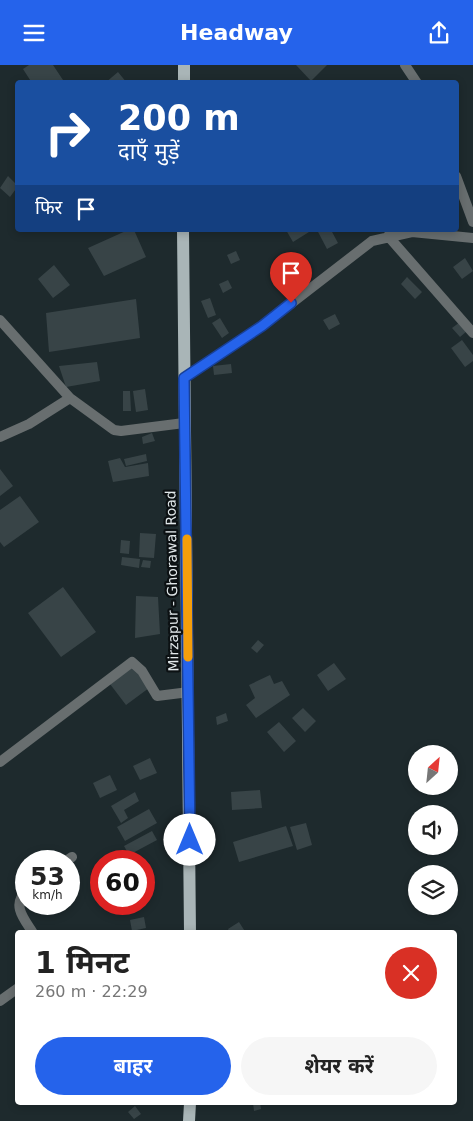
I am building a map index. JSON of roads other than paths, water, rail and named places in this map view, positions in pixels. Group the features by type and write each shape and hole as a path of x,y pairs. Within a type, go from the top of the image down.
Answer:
{"main road":[{"path":"184,65 184,80"},
{"name":"Mirzapur - Ghorawal Road","path":"183,232 190,930"},
{"path":"189,1121 190,1105"}],"street":[{"path":"405,65 415,80"},
{"path":"459,184 473,222"},
{"path":"184,378 262,326 372,241 412,232 473,237"},
{"path":"388,236 473,333"},
{"path":"0,320 70,399 114,430 121,431 184,423"},
{"path":"0,437 28,424 70,399"},
{"path":"0,762 132,662 142,671 157,696 189,692"},
{"path":"23,915 31,930"},
{"path":"0,1001 15,990"}]}
